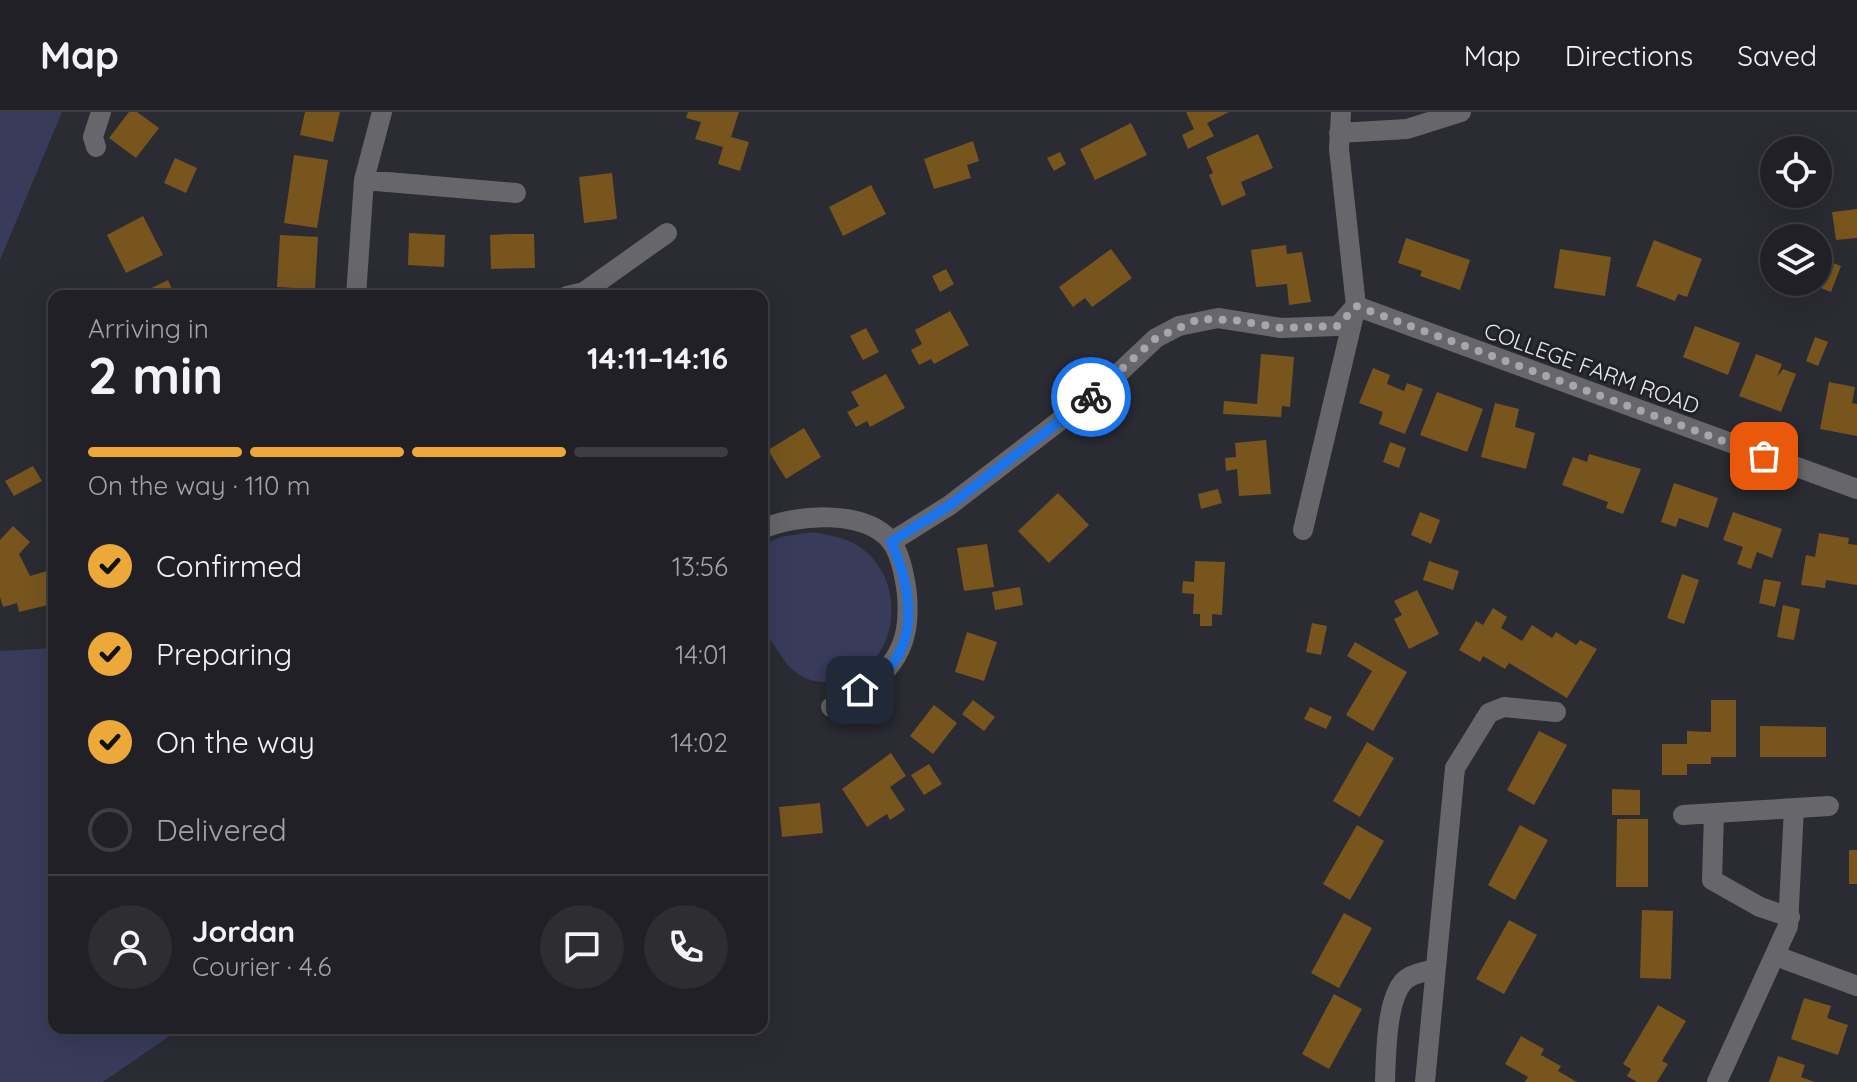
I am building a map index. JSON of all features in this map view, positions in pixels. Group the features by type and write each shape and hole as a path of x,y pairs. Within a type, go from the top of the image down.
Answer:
{"street":[{"path":"96,147 93,137 101,112"},
{"path":"356,290 364,180 382,112"},
{"path":"1303,530 1356,306 1340,122 1407,129 1461,112"},
{"path":"364,180 516,193"},
{"path":"587,290 641,248 667,233"},
{"path":"891,542 950,505 1105,386 1156,338 1179,326 1218,318 1281,328 1338,326 1356,306"},
{"name":"COLLEGE FARM ROAD","path":"1356,306 1857,489"},
{"path":"768,527 792,521 855,521 877,530 891,542 906,582 908,608 900,650 889,668 831,707"},
{"path":"1425,1082 1455,768 1489,713 1504,707 1556,712"},
{"path":"1683,815 1829,806"},
{"path":"1717,1082 1776,956 1790,917 1794,808"},
{"path":"1714,813 1712,880 1760,907 1790,917"},
{"path":"1776,956 1857,986"},
{"path":"1385,1082 1393,1005 1400,988 1406,978 1434,969"}],"shaded area":[{"path":"0,112 62,112 0,260"},
{"path":"813,532 833,536 864,550 879,567 888,587 892,608 889,629 882,649 869,665 850,677 820,682 801,676 790,667 768,635 768,543 780,537"},
{"path":"48,648 48,1034 172,1034 103,1082 0,1082 0,651"}],"building":[{"path":"129,112 137,112 159,128 136,158 109,138"},
{"path":"305,112 340,112 333,142 300,135"},
{"path":"688,112 739,112 731,137 749,142 740,171 718,164 723,147 695,139 701,122 686,118"},
{"path":"1186,112 1229,112 1207,123 1214,136 1188,149 1182,135 1194,129"},
{"path":"1131,123 1147,155 1095,180 1080,149"},
{"path":"1258,134 1273,168 1241,182 1246,195 1222,206 1209,175 1213,173 1206,157"},
{"path":"973,141 979,161 967,165 971,178 934,189 924,159"},
{"path":"1060,152 1066,164 1054,171 1047,158"},
{"path":"294,155 328,160 317,228 284,223"},
{"path":"175,158 197,168 186,193 164,183"},
{"path":"612,173 617,219 584,223 579,177"},
{"path":"871,185 886,214 843,236 829,207"},
{"path":"1857,209 1857,238 1836,240 1832,212"},
{"path":"143,216 163,255 126,273 107,235"},
{"path":"409,233 445,235 444,267 408,265"},
{"path":"534,234 535,268 491,269 490,235"},
{"path":"280,235 318,237 315,289 277,287"},
{"path":"1406,238 1470,260 1460,290 1420,276 1422,271 1398,263"},
{"path":"1654,240 1702,259 1687,297 1678,294 1675,301 1636,286"},
{"path":"1286,245 1287,254 1302,252 1311,302 1289,305 1287,284 1256,287 1251,250"},
{"path":"1111,249 1132,278 1092,307 1085,298 1073,307 1059,287"},
{"path":"1560,249 1611,257 1605,296 1554,288"},
{"path":"1832,262 1841,266 1832,289"},
{"path":"946,269 954,284 940,292 932,276"},
{"path":"168,280 172,290 147,290"},
{"path":"950,311 969,345 934,364 931,359 919,365 911,350 922,344 915,330"},
{"path":"1695,326 1740,343 1728,375 1683,357"},
{"path":"866,328 879,352 863,360 850,336"},
{"path":"1815,337 1828,342 1818,366 1806,361"},
{"path":"1261,354 1294,357 1290,407 1282,406 1281,417 1223,414 1224,401 1257,404"},
{"path":"1756,354 1782,364 1777,377 1783,369 1796,374 1781,412 1739,396"},
{"path":"1373,368 1390,375 1387,384 1404,391 1407,383 1423,389 1405,434 1379,424 1383,412 1359,403"},
{"path":"886,374 905,408 870,427 867,421 856,427 847,412 859,406 851,392"},
{"path":"1829,382 1855,387 1852,403 1857,404 1857,436 1820,429"},
{"path":"1437,392 1483,409 1467,452 1420,435"},
{"path":"1495,403 1519,409 1515,427 1535,433 1526,469 1481,457"},
{"path":"804,428 821,457 786,479 768,450"},
{"path":"1266,440 1271,494 1239,496 1237,469 1226,471 1225,458 1236,457 1235,443"},
{"path":"1390,442 1406,448 1399,468 1383,462"},
{"path":"1589,454 1641,469 1623,514 1606,508 1608,502 1562,485 1573,457 1587,462"},
{"path":"33,466 42,481 14,496 5,481"},
{"path":"1674,483 1718,498 1708,528 1679,518 1676,527 1661,522"},
{"path":"1218,489 1222,503 1201,509 1198,494"},
{"path":"1058,493 1089,525 1049,563 1018,531"},
{"path":"1420,512 1440,520 1431,544 1411,535"},
{"path":"1733,512 1782,529 1772,558 1757,552 1751,569 1737,564 1743,547 1723,540"},
{"path":"13,526 30,542 19,554 30,576 47,571 48,605 19,612 17,603 3,607 0,597 0,540"},
{"path":"1819,533 1849,538 1848,544 1857,545 1857,585 1826,580 1825,588 1801,585 1806,555 1815,557"},
{"path":"987,544 994,587 964,591 957,548"},
{"path":"1195,561 1225,562 1222,615 1212,614 1212,626 1200,626 1200,614 1193,614 1194,594 1182,593 1183,581 1194,582"},
{"path":"1429,561 1459,571 1453,590 1423,580"},
{"path":"1682,574 1699,580 1684,624 1667,618"},
{"path":"1764,579 1781,582 1775,607 1759,603"},
{"path":"1020,587 1023,605 995,610 992,592"},
{"path":"1417,590 1439,634 1409,649 1394,619 1402,615 1394,601"},
{"path":"1783,605 1800,609 1794,640 1777,637"},
{"path":"1493,608 1507,617 1501,628 1522,641 1532,625 1552,638 1556,632 1576,645 1580,640 1597,649 1567,698 1509,663 1505,669 1483,656 1480,662 1459,650 1476,621 1483,625"},
{"path":"1312,623 1327,626 1321,655 1306,652"},
{"path":"967,632 997,642 984,681 955,672"},
{"path":"1355,642 1407,672 1373,731 1346,715 1372,671 1347,656"},
{"path":"973,700 995,717 984,731 962,714"},
{"path":"1711,700 1736,700 1736,757 1711,757 1711,764 1687,764 1687,775 1662,775 1662,744 1687,744 1687,731 1711,732"},
{"path":"934,705 957,723 933,754 910,736"},
{"path":"1310,707 1332,717 1326,729 1304,719"},
{"path":"1760,726 1826,727 1826,757 1760,757"},
{"path":"1539,731 1567,745 1534,805 1507,790"},
{"path":"1367,742 1394,758 1360,817 1333,801"},
{"path":"891,753 906,776 890,787 905,810 890,820 887,814 867,827 842,789"},
{"path":"929,764 942,784 924,795 911,775"},
{"path":"1612,789 1640,790 1640,815 1612,815"},
{"path":"820,803 823,833 782,837 779,807"},
{"path":"1617,819 1648,819 1648,887 1616,887"},
{"path":"1357,825 1384,841 1350,900 1323,884"},
{"path":"1520,825 1548,840 1515,900 1488,885"},
{"path":"1849,850 1857,850 1857,884 1849,884"},
{"path":"1642,910 1673,911 1671,979 1640,978"},
{"path":"1344,913 1372,928 1339,988 1311,973"},
{"path":"1509,920 1537,935 1504,994 1476,979"},
{"path":"1334,994 1362,1009 1329,1069 1302,1054"},
{"path":"1804,998 1831,1006 1827,1018 1848,1025 1838,1055 1791,1039"},
{"path":"1658,1005 1686,1021 1662,1061 1668,1064 1657,1082 1637,1082 1627,1076 1631,1069 1623,1064"},
{"path":"1521,1036 1544,1049 1541,1055 1561,1066 1558,1071 1577,1082 1525,1082 1528,1077 1505,1064"},
{"path":"1778,1056 1805,1065 1801,1077 1815,1082 1769,1082"}],"way so far":[{"path":"1091,397 1156,338 1199,319 1218,318 1308,329 1338,326 1356,306 1764,456"}],"route":[{"path":"860,690 889,668 900,650 906,631 906,582 891,542 950,505 1091,397"}]}
